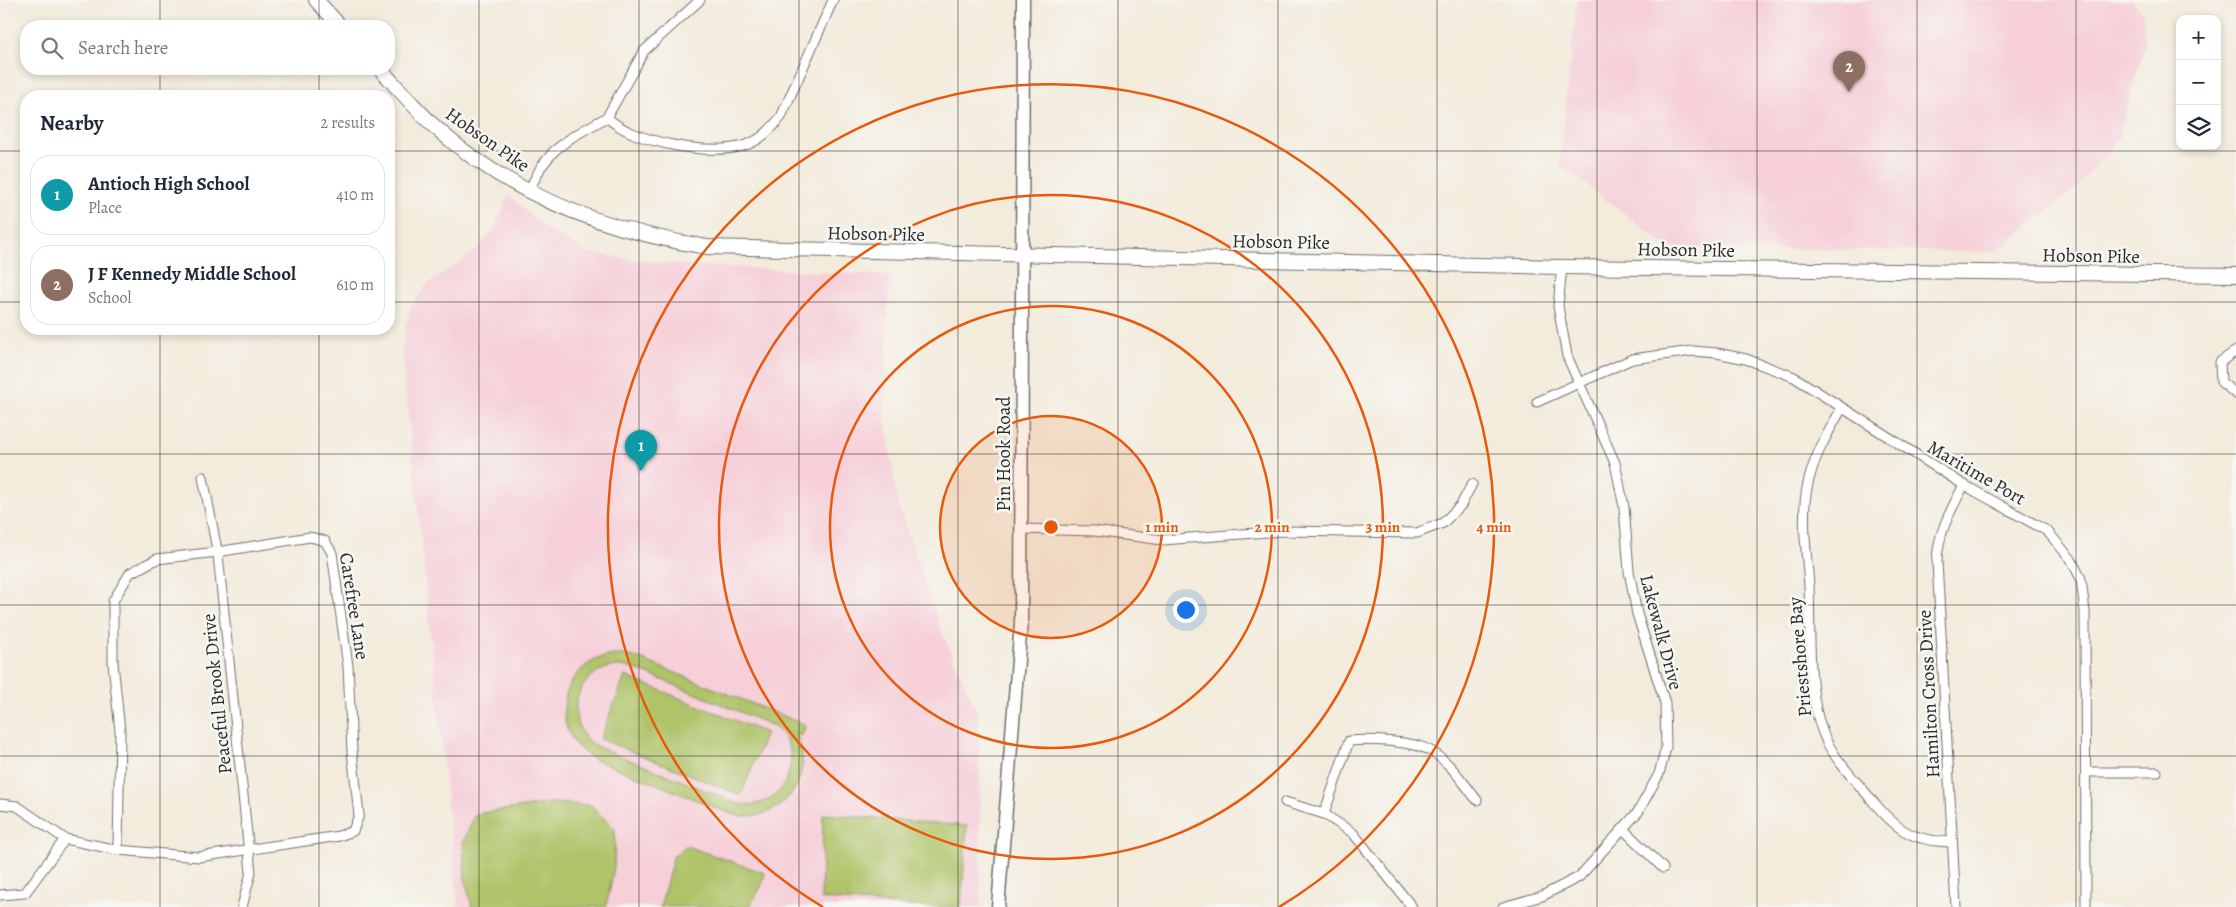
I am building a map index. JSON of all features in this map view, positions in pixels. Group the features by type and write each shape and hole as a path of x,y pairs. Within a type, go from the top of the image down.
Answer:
{"main road":[{"path":"316,0 334,20"},
{"name":"Hobson Pike","path":"386,75 436,127 478,159 529,190 582,215 616,227 661,239 707,247 1562,267 2236,276"}],"street":[{"path":"529,190 541,167 554,151 572,137 607,117 644,51 700,0"},
{"path":"607,117 613,123 634,133 688,147 716,150 744,146 753,142 767,133 781,117 833,0"},
{"name":"Pin Hook Road","path":"998,907 1021,623 1022,0"},
{"name":"Lakewalk Drive","path":"1503,907 1542,896 1579,878 1638,812 1659,774 1666,748 1665,703 1637,614 1629,571 1624,507 1615,463 1567,356 1558,306 1562,267"},
{"name":"Maritime Port","path":"1537,402 1579,381 1632,359 1693,351 1717,353 1746,359 1794,377 1964,485 2047,531 2071,559 2081,579 2085,612 2086,907"},
{"path":"2236,351 2220,362 2221,382 2236,394"},
{"name":"Priestshore Bay","path":"1842,408 1821,444 1806,490 1806,523 1816,706 1827,741 1836,756 1889,819 1901,830 1920,839 1952,842"},
{"name":"Peaceful Brook Drive","path":"203,477 217,552 251,872 242,907"},
{"path":"1022,530 1094,531 1163,540 1282,531 1417,532 1443,522 1461,504 1472,484"},
{"name":"Hamilton Cross Drive","path":"1956,907 1937,561 1942,528 1964,485"},
{"name":"Carefree Lane","path":"0,804 17,806 65,839 118,850 199,857 248,848 339,836 353,831 359,815 352,751 345,638 333,555 324,541 310,537 217,552 157,559 130,573 113,601 113,663 120,731 118,850"},
{"path":"1324,814 1349,741 1368,739 1429,750 1452,768 1477,800"},
{"path":"2086,772 2157,772"},
{"path":"1286,802 1324,814 1353,833 1412,907"},
{"path":"1623,829 1663,868"},
{"path":"0,895 25,893 65,839"}],"shaded area":[{"path":"1577,0 2131,0 2143,12 2145,44 2118,140 2078,186 1995,252 1669,247 1559,164"},
{"path":"509,196 548,230 588,253 662,263 889,276 885,415 897,501 941,630 979,716 981,907 458,907 402,353 405,327 411,306 427,285 475,251 493,231"}],"green space":[{"path":"625,655 638,658 806,725 802,736 796,734 801,750 802,766 798,781 791,794 780,805 767,812 751,816 734,815 596,760 579,748 568,732 564,714 566,696 573,679 586,666 603,657","holes":["622,666 638,670 774,726 784,738 790,752 790,766 786,779 779,790 768,799 755,804 739,804 593,745 583,734 577,721 576,708 579,695 585,683 595,674 607,668"]},
{"path":"625,676 766,733 741,795 600,739"},
{"path":"552,803 591,805 615,829 614,868 606,907 472,907 465,879 463,843 475,814"},
{"path":"823,814 967,826 961,907 926,907 821,899"},
{"path":"686,846 765,873 761,887 749,907 660,907 674,855"}],"place":[{"name":"J F Kennedy Middle School","path":"1849,92"},
{"name":"Antioch High School","path":"641,471"}]}
